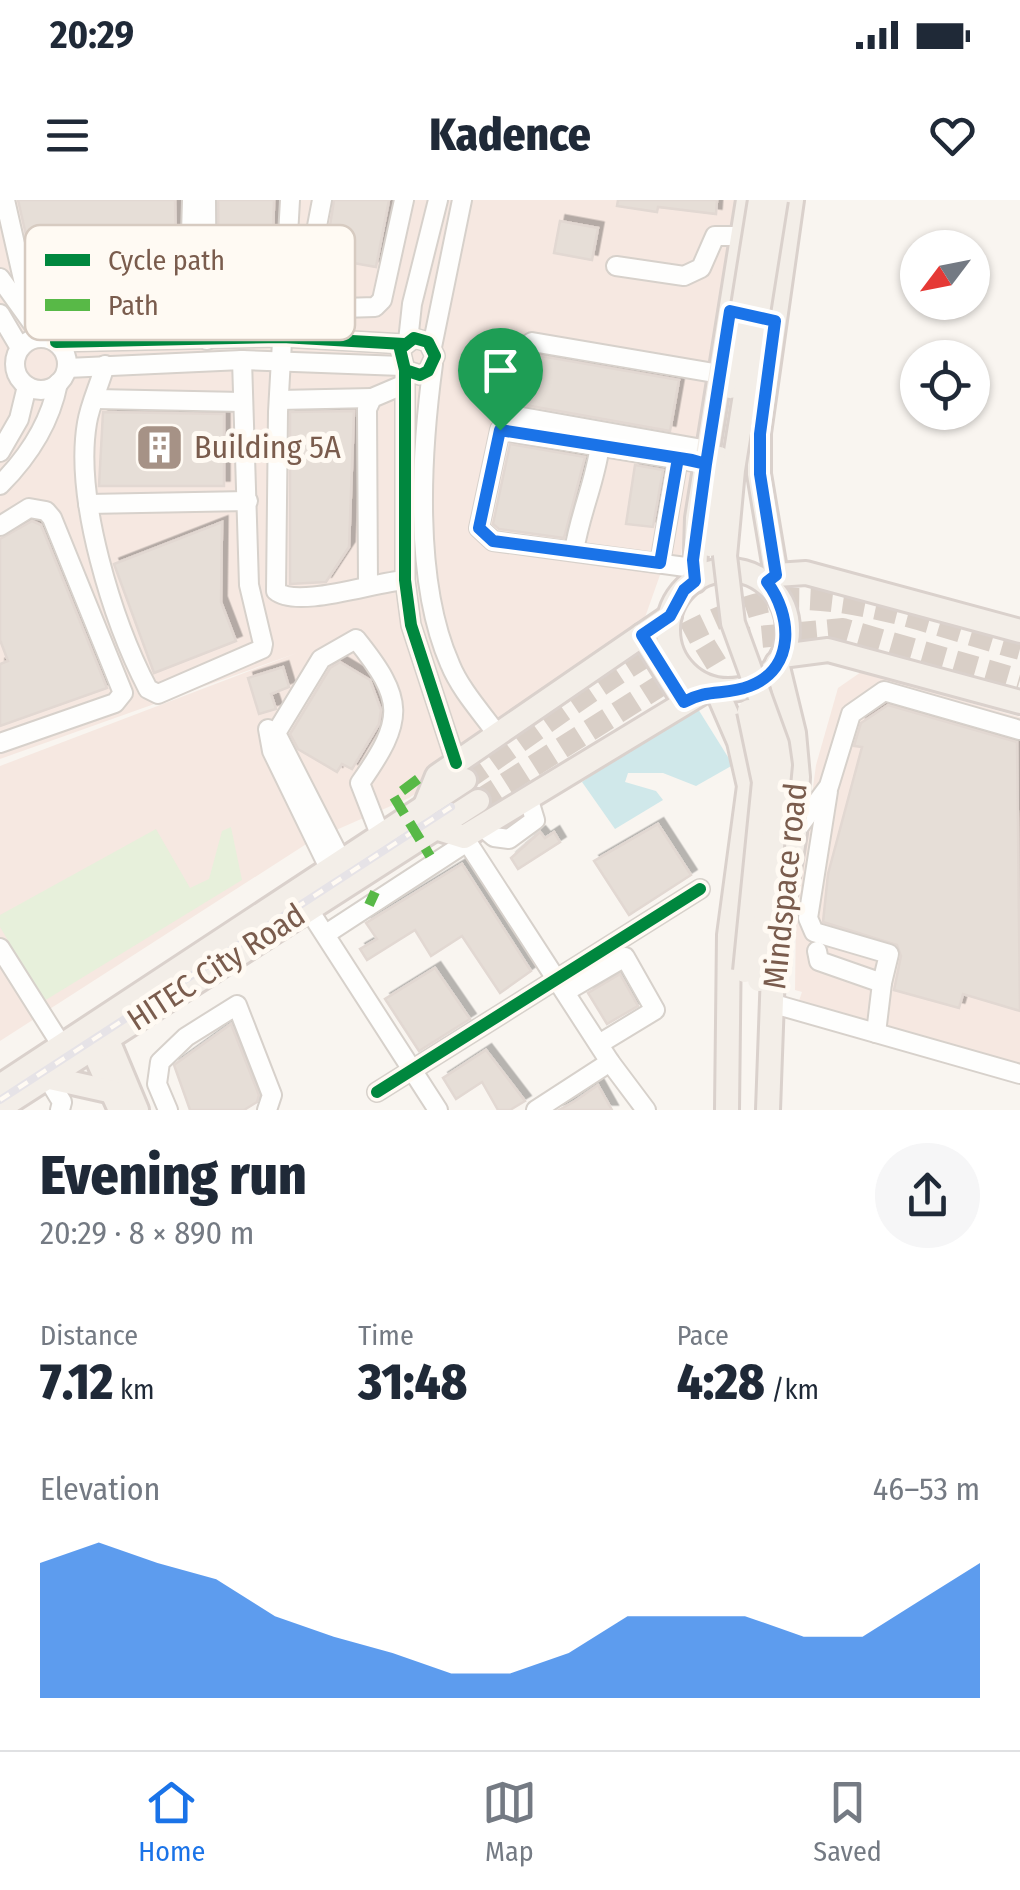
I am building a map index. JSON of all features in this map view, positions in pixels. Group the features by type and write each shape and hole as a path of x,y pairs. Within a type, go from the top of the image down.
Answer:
{"main road":[{"path":"712,690 675,659 668,630 670,616 694,574 707,457 748,200"},
{"path":"760,200 711,508 710,549 718,622 755,724 763,762 751,980 774,1009"},
{"path":"729,1020 751,980 780,766 777,744 733,624 726,525 776,200"},
{"path":"780,660 786,630 772,582 760,474 760,434 792,200"},
{"path":"730,311 775,321"},
{"path":"694,574 740,569 787,585 830,589 840,583 1020,631"},
{"path":"428,817 437,776 460,772 497,734 670,616"},
{"path":"642,635 684,702"},
{"path":"428,817 471,835 684,702 712,690 754,684 780,660 828,650 1020,702"},
{"name":"Mindspace road","path":"768,1110 773,972 795,833 798,777 780,660"},
{"name":"Mindspace road","path":"712,690 740,742 749,786 729,935 727,1110"},
{"path":"428,817 478,800"},
{"name":"HITEC City Road","path":"0,1086 382,837 428,817"},
{"name":"HITEC City Road","path":"0,1108 307,907 428,817"},
{"path":"100,1043 126,1102"},
{"path":"49,1078 126,1102"}],"street":[{"path":"192,200 195,225"},
{"path":"205,225 206,200"},
{"path":"289,225 290,200"},
{"path":"317,225 322,200"},
{"path":"355,308 374,307 382,300 404,200"},
{"path":"438,200 406,343 400,349 404,373 405,580 418,648 460,772"},
{"path":"462,200 433,356 426,420 427,560 439,636 460,681 497,734"},
{"path":"3,201 8,281 25,309"},
{"path":"616,266 684,276 701,268 715,236 742,236"},
{"path":"390,274 420,277"},
{"path":"0,314 20,348 16,368 27,386 18,419 0,452"},
{"path":"346,340 406,343 421,339 433,356"},
{"path":"0,486 27,458 49,416 65,354 49,340"},
{"path":"20,348 49,340 208,340"},
{"path":"282,340 276,591 282,596 307,597 405,580"},
{"path":"707,457 518,416 511,406 519,351 532,342 720,374"},
{"path":"27,386 49,389 62,376 104,365 242,360 282,360 420,374 433,356"},
{"path":"104,365 86,424 88,504 104,578 148,689 158,694 262,649 249,585 242,360"},
{"path":"368,585 367,409 372,398 404,373"},
{"path":"279,400 372,398"},
{"path":"96,399 242,402"},
{"path":"694,574 660,563 493,541 482,533 496,437 504,430 678,458 707,457"},
{"path":"574,551 582,505 595,486 600,445"},
{"path":"660,563 678,458"},
{"path":"88,504 248,501"},
{"path":"0,526 29,508 46,511 52,518 123,692 116,702 0,743"},
{"path":"336,866 272,751 268,722 306,663 331,644 350,636 382,672 396,702 388,739 360,784 364,802 382,837"},
{"path":"418,648 439,636"},
{"path":"336,866 326,828 276,733 321,659 356,639"},
{"path":"436,696 460,681"},
{"path":"876,1033 889,954 814,932 808,918 829,786 851,714 884,691 1020,730"},
{"path":"795,833 829,786"},
{"path":"326,934 471,835 561,986 646,1110"},
{"path":"377,1092 561,986 700,889"},
{"path":"307,907 438,1110"},
{"path":"817,951 819,961 826,966 882,983"},
{"path":"561,986 625,957 655,1010 598,1044"},
{"path":"3,959 62,1046"},
{"path":"168,1110 157,1084 160,1062 167,1051 237,1005 272,1095 267,1110"},
{"path":"774,1009 1020,1074"},
{"path":"536,1110 610,1062"},
{"path":"49,1078 64,1109"},
{"path":"126,1102 157,1084"}],"shaded area":[{"path":"0,200 740,200 720,345 677,575 660,575 643,623 529,717 409,798 311,841 0,1041 0,766 297,653 0,759"},
{"path":"861,672 1020,717 1020,1075 795,1012 802,992 795,990 796,915 816,765 838,688"}],"green space":[{"path":"231,827 242,880 44,1001 0,927 0,915 156,829 190,888 209,879 222,831"}],"water":[{"path":"698,709 733,765 696,786 663,773 628,773 625,782 656,791 663,800 615,829 582,782 652,733"}],"building":[{"path":"18,200 175,200 176,225 25,225 25,231"},
{"path":"218,200 274,200 273,225 218,225"},
{"path":"334,200 389,200 376,267 355,263 355,225 330,225"},
{"path":"618,200 717,200 716,214 658,207 657,212 617,206"},
{"path":"560,221 598,228 592,260 554,253"},
{"path":"535,355 679,380 670,431 525,405 531,358"},
{"path":"354,411 349,547 326,582 290,584 290,412"},
{"name":"Building 5A","path":"103,412 224,414 224,486 99,486"},
{"path":"510,444 585,457 564,538 499,529 493,524"},
{"path":"635,465 663,470 653,527 626,524"},
{"path":"32,521 41,525 107,688 0,726 0,664 8,661 0,640 0,539"},
{"path":"222,522 221,602 236,641 154,673 114,564"},
{"path":"340,662 370,680 381,710 379,724 352,769 342,764 337,772 298,749 290,734 330,668"},
{"path":"283,667 289,687 271,694 276,709 259,714 248,678"},
{"path":"888,705 1017,742 1020,1011 963,994 959,1008 894,990 901,956 897,945 823,922 828,874 862,747 854,746 861,723"},
{"path":"658,824 691,875 629,915 594,861"},
{"path":"540,832 545,838 554,832 560,842 518,869 511,858"},
{"path":"462,864 531,971 500,993 462,936 431,956 415,930 367,960 360,949 377,939 366,923"},
{"path":"435,968 470,1019 419,1051 385,999"},
{"path":"620,974 638,1006 607,1024 588,993"},
{"path":"231,1024 259,1095 257,1102 244,1110 190,1110 174,1065"},
{"path":"486,1050 525,1101 510,1110 498,1110 482,1082 456,1099 443,1078"},
{"path":"598,1085 612,1110 559,1110 575,1101"}],"tunnel":[{"path":"465,780 622,671 711,621 752,606 789,599 848,603 1020,649"},
{"path":"478,801 723,647 748,638 843,629 1020,680"}],"railway":[{"path":"0,1100 451,807"}],"marked path":[{"path":"418,779 394,797 430,856"},
{"path":"369,905 375,892"}],"cycle path":[{"path":"405,370 420,375 428,371 435,356 428,342 414,338 400,349 405,370 405,580 411,625 456,763"},
{"path":"56,342 146,340"},
{"path":"334,340 404,344"},
{"path":"377,1092 700,889"}],"place":[{"name":"Building 5A","path":"159,447"}],"route":[{"path":"500,430 479,528 485,536 493,541 660,563 678,458 706,464 730,311 775,321 760,434 760,474 776,575 767,582 784,612 786,630 782,656 767,676 727,692 708,689 684,702 642,635 670,616 675,602 695,581 693,560 706,464 692,460 500,430"}]}
